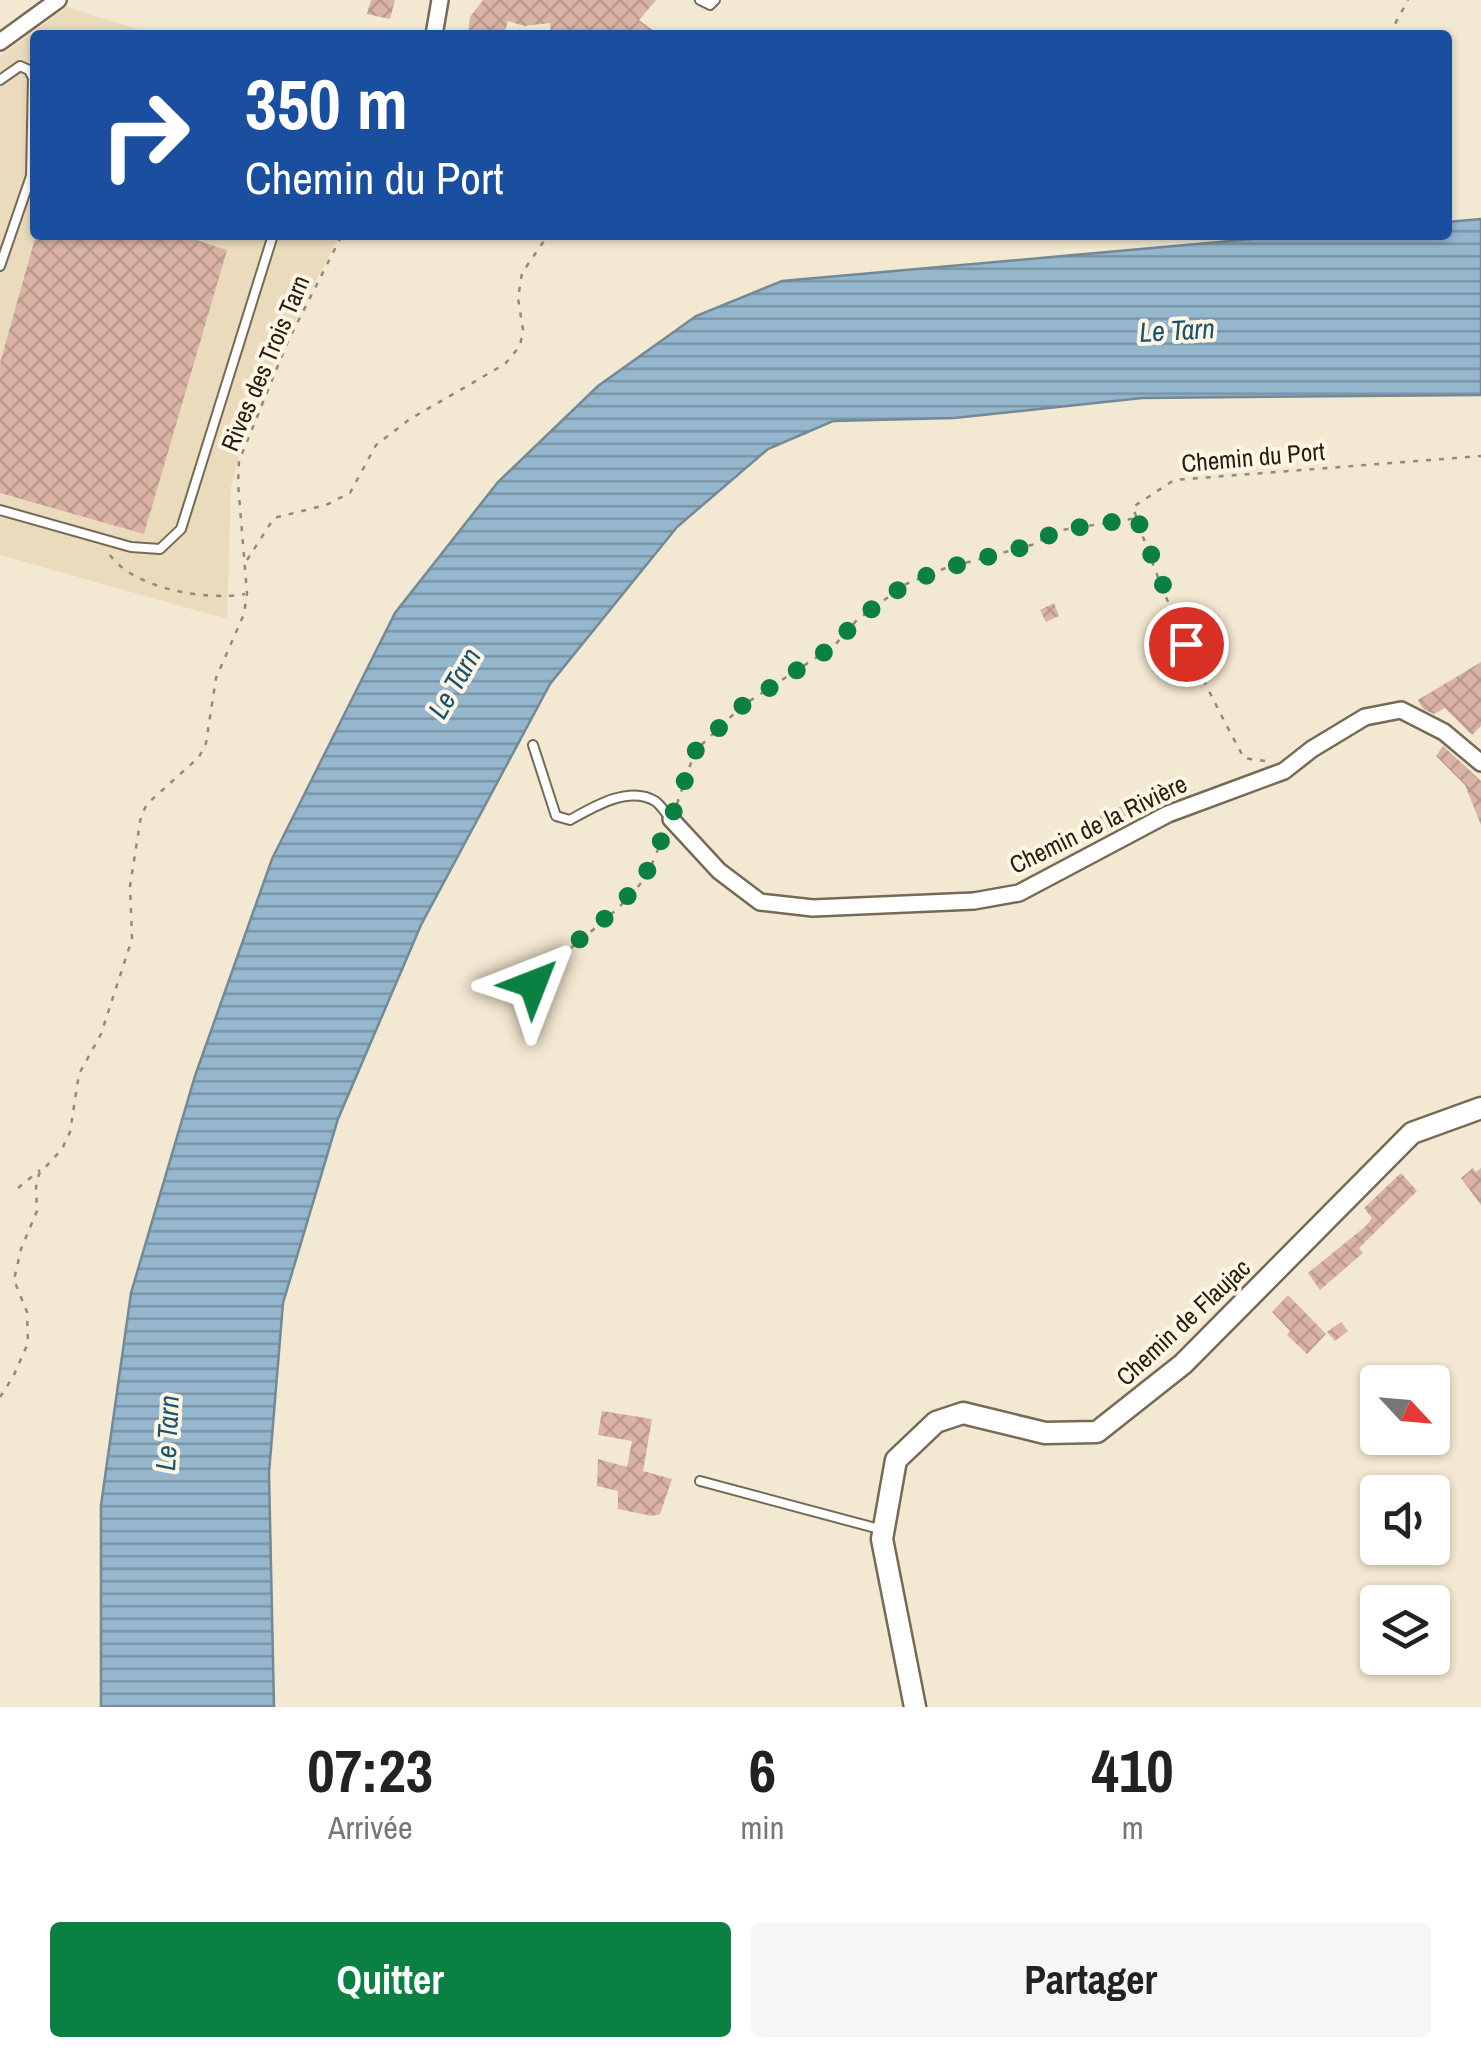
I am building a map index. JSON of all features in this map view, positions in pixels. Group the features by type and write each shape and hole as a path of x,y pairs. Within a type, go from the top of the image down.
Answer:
{"street":[{"path":"0,42 58,0"},
{"path":"435,30 440,0"},
{"name":"Chemin de la Rivière","path":"671,819 719,871 760,902 813,908 974,901 1019,892 1168,814 1284,771 1312,748 1365,717 1401,710 1444,732 1481,763"},
{"name":"Chemin de Flaujac","path":"915,1707 882,1539 896,1460 936,1422 963,1413 1046,1434 1097,1432 1183,1364 1412,1134 1481,1108"}],"lane":[{"path":"700,0 710,5 716,0"},
{"path":"0,80 20,66 30,67"},
{"path":"0,266 30,179"},
{"path":"0,510 131,546 160,549 181,529 271,240"},
{"path":"533,745 556,816 570,820 603,802 637,795 655,802 671,819"},
{"path":"700,1481 883,1530"}],"path":[{"path":"1392,30 1408,0"},
{"name":"Rives des Trois Tarn","path":"0,1397 28,1343 27,1312 14,1280 21,1248 37,1212 36,1187 43,1168 62,1149 70,1132 79,1074 101,1034 132,938 130,886 141,816 147,804 192,764 206,744 216,678 235,640 247,594 238,482 240,461 288,342 339,240"},
{"path":"246,561 274,518 326,505 350,493 376,444 410,418 505,364 520,346 523,330 518,298 522,273 545,240"},
{"name":"Chemin du Port","path":"1137,518 1134,507 1174,480 1481,456"},
{"path":"533,984 550,964 615,910 644,878 696,750 742,706 834,646 857,620 906,584 943,569 1035,544 1056,531 1137,518 1199,675 1244,758 1274,762"},
{"path":"98,537 128,573 155,584 219,598 247,594"},
{"path":"18,1188 43,1168"}],"shaded area":[{"path":"67,7 140,30 36,30"},
{"path":"30,34 30,240 337,240 278,353 246,429 231,487 227,619 0,555 0,56"}],"water":[{"name":"Le Tarn","path":"1481,219 1481,395 1142,398 954,418 833,421 768,449 677,527 550,684 421,925 338,1119 283,1303 269,1473 274,1707 101,1707 101,1505 131,1293 195,1076 272,859 395,613 498,482 598,386 696,316 782,281 1242,240 1452,240 1452,222"}],"building":[{"path":"371,0 395,0 390,19 367,14"},
{"path":"483,0 656,0 639,20 652,30 551,30 550,23 524,26 508,21 505,30 469,30 470,17"},
{"path":"35,240 196,240 227,250 144,534 0,493 0,363"},
{"path":"1054,603 1059,616 1046,622 1040,610"},
{"path":"1481,662 1481,726 1472,735 1445,708 1434,714 1423,709 1418,700"},
{"path":"1443,746 1481,781 1481,825 1465,785 1436,756"},
{"path":"1126,804 1132,817 1093,837 1086,822"},
{"path":"1473,1168 1476,1172 1481,1168 1481,1205 1461,1178"},
{"path":"1401,1173 1417,1191 1359,1248 1363,1253 1320,1290 1308,1273 1366,1226 1372,1218 1364,1208"},
{"path":"1288,1295 1326,1334 1307,1354 1287,1335 1290,1331 1272,1312"},
{"path":"1341,1322 1348,1331 1335,1341 1327,1332"},
{"path":"602,1411 652,1419 643,1471 672,1479 660,1514 618,1509 618,1491 597,1486 598,1459 627,1467 632,1441 598,1435"}],"route":[{"path":"533,984 550,964 615,910 644,878 696,750 742,706 834,646 857,620 906,584 943,569 1035,544 1056,531 1137,518 1186,644"}]}
